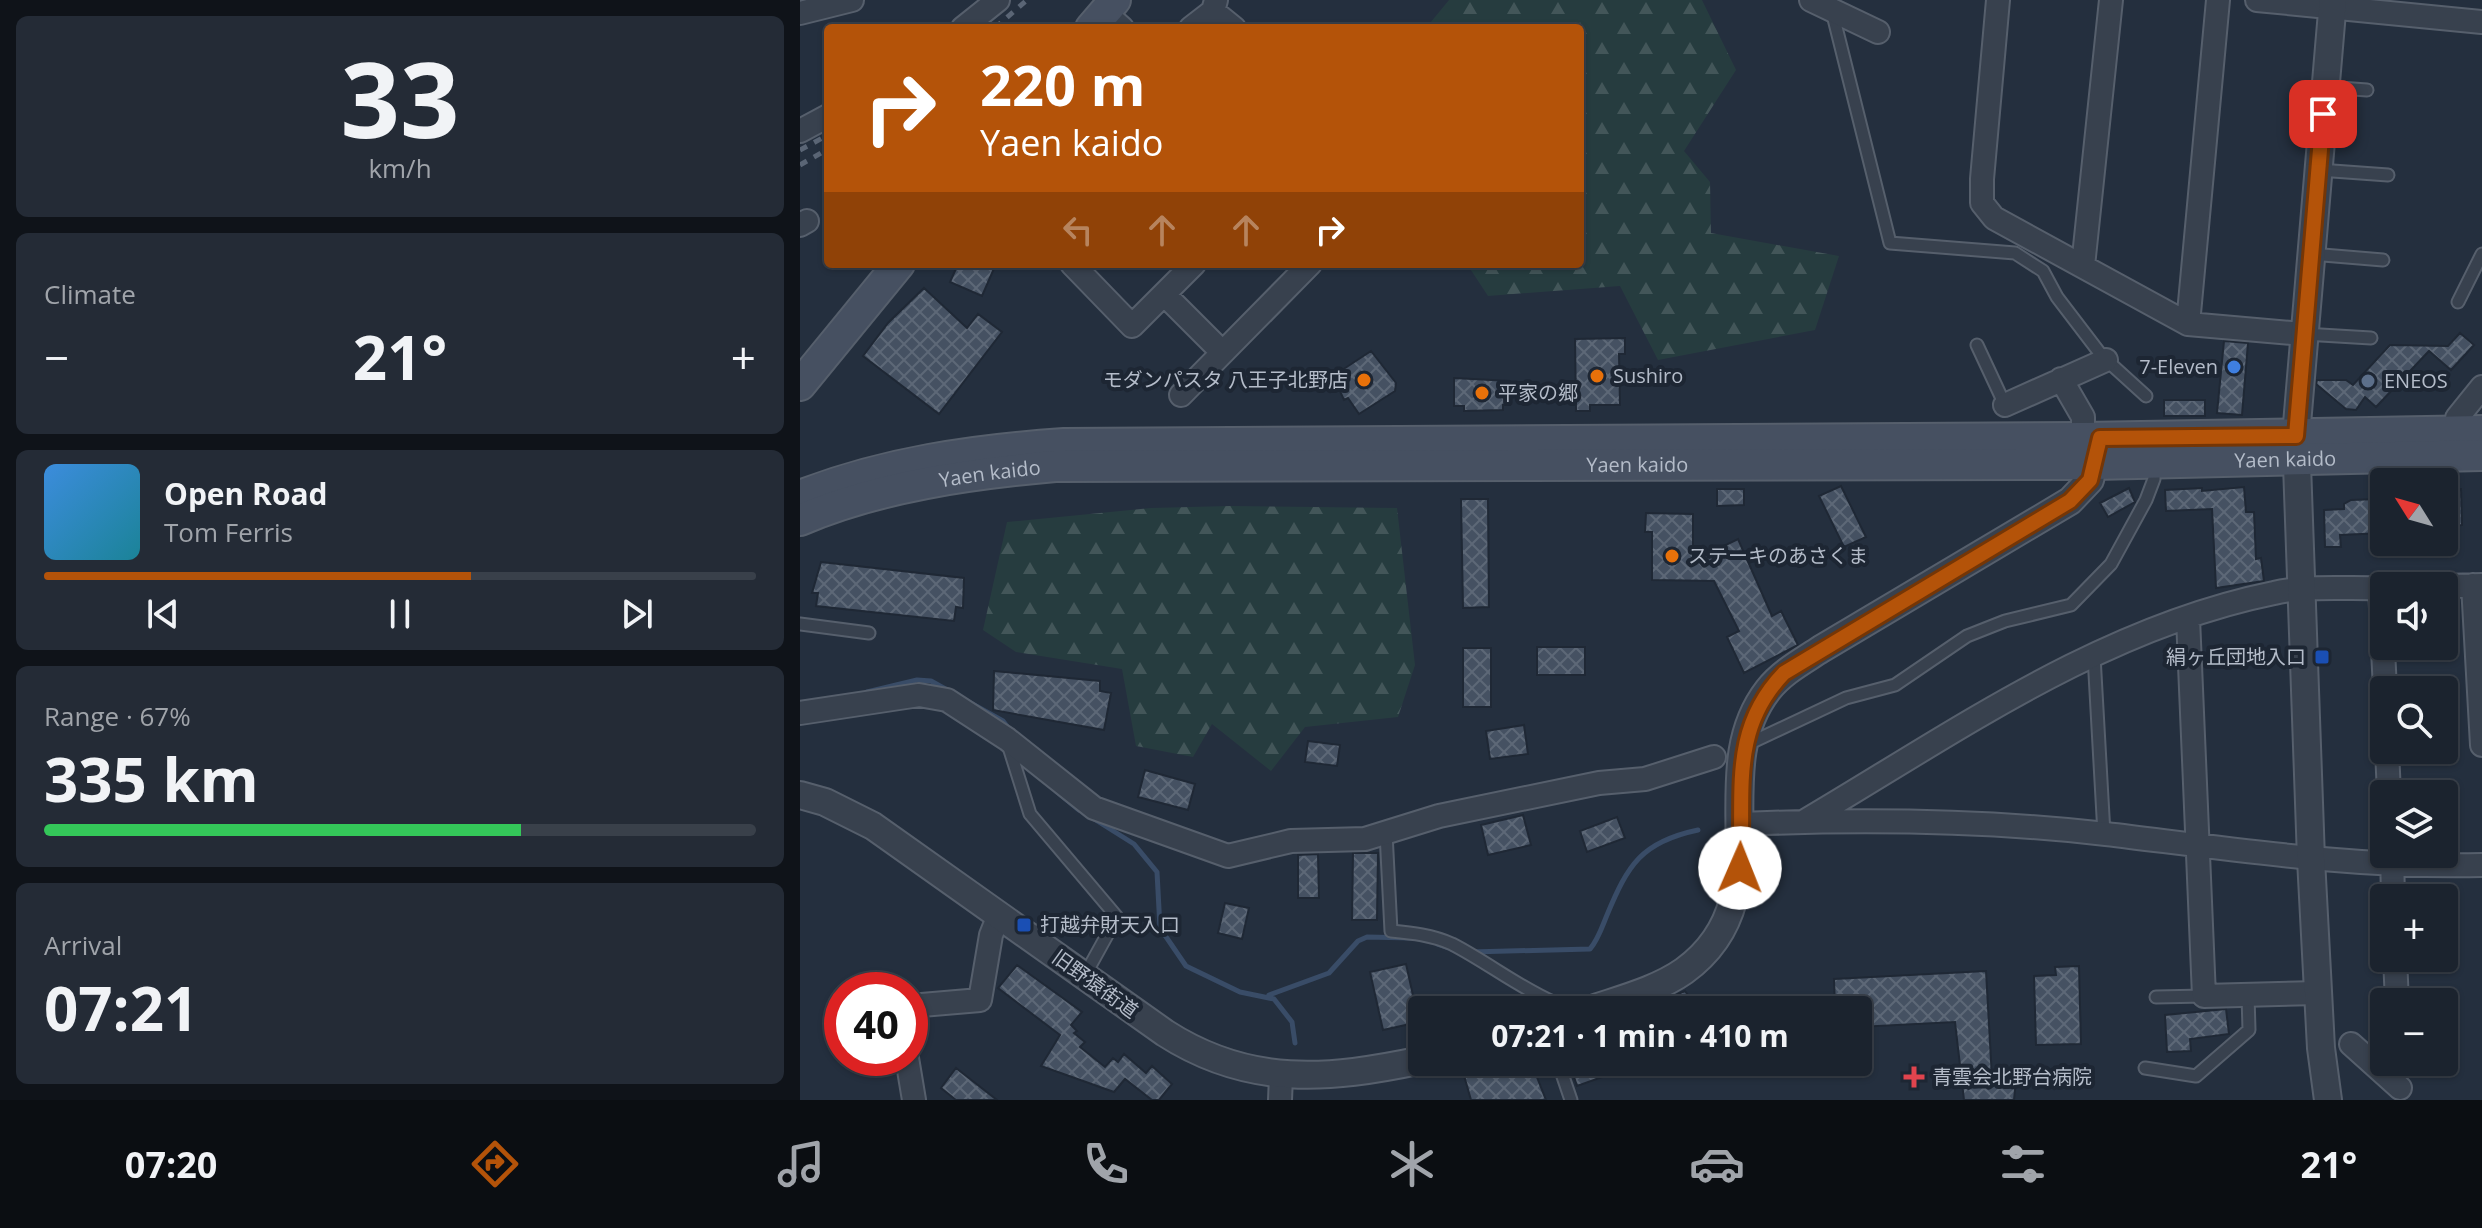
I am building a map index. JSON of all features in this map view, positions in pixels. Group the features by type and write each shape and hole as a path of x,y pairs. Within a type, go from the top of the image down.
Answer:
{"main road":[{"path":"804,371 895,268"},
{"name":"Yaen kaido","path":"800,520 870,496 934,482 1055,466 2093,447 2154,463 2469,432"},
{"name":"Yaen kaido","path":"800,496 859,477 943,457 1064,444 2093,447 2482,455"}],"street":[{"path":"800,13 852,0"},
{"path":"968,24 998,0"},
{"path":"1811,0 1878,32"},
{"path":"1998,0 1982,203 1994,218 2188,324 2303,334"},
{"path":"2083,266 2111,0"},
{"path":"2188,324 2218,0"},
{"path":"2257,0 2407,8 2482,22"},
{"path":"2328,1100 2318,993 2311,859 2296,449 2303,334 2333,4"},
{"path":"1195,24 1214,5 1231,24"},
{"path":"800,131 824,118"},
{"path":"1076,268 1132,326 1190,268"},
{"path":"1181,395 1306,268"},
{"path":"1164,294 1222,352"},
{"path":"2005,405 2106,360"},
{"path":"1627,996 1668,981 1703,954 1736,901 1740,787 1745,745 1753,718 1768,691 1784,673 2059,509 2090,480 2093,447 2083,417 2061,379"},
{"path":"2469,432 2457,418 2482,387"},
{"path":"2477,585 2482,745"},
{"path":"1804,822 2031,685 2094,656 2188,618 2276,592 2370,588"},
{"path":"2188,618 2204,996 2318,993"},
{"path":"800,713 919,695 947,700 1010,741 1094,808 1228,856 1291,841 1365,839 1439,816 1599,783 1645,779 1714,757"},
{"name":"旧野猿街道","path":"800,795 873,826 1197,1052 1246,1070 1281,1088 1408,1063"},
{"path":"1741,824 1982,824 2104,834 2311,859 2370,859"},
{"path":"2458,863 2482,865"},
{"path":"928,1004 980,1000 991,935 999,915"},
{"path":"2351,1044 2400,1094"},
{"path":"910,1076 914,1100"}],"lane":[{"path":"1832,10 1890,243 2015,253 2043,271 2057,297 2106,360 2146,396"},
{"path":"2325,87 2367,90"},
{"path":"2318,170 2388,175"},
{"path":"2310,254 2383,260"},
{"path":"2458,302 2482,254"},
{"path":"2303,334 2371,338"},
{"path":"1977,345 2005,405"},
{"path":"1745,745 1846,698 1895,685 1967,636 2005,621 2071,605 2111,564 2146,500 2154,479 2154,463"},
{"path":"800,624 869,633"},
{"path":"2094,656 2104,834"},
{"path":"1010,741 1030,814 1117,917 1085,976"},
{"path":"1386,833 1391,931 1425,934 1452,945 1519,988 1538,996"},
{"path":"2145,1068 2196,1076 2249,1030 2248,995"},
{"path":"2156,997 2204,996"},
{"path":"1563,1076 1571,1100"}],"green space":[{"path":"1449,0 1702,0 1736,70 1684,151 1710,182 1711,233 1839,256 1815,330 1658,360 1620,286 1488,296 1470,268 1584,268 1584,24 1429,24"},
{"path":"1151,508 1397,508 1415,665 1398,717 1305,727 1271,771 1212,724 1193,757 1136,746 1122,669 1016,652 983,630 1007,522"}],"building":[{"path":"956,268 994,268 982,296 950,282"},
{"path":"924,288 967,328 978,314 1002,332 939,414 863,356 888,323"},
{"path":"2460,333 2474,345 2451,370 2429,351 2376,407 2365,397 2356,410 2346,409 2316,384 2317,380 2346,380 2353,385 2390,345 2448,346"},
{"name":"Sushiro","path":"1625,338 1625,354 1619,354 1620,405 1590,405 1590,411 1576,411 1575,339"},
{"name":"7-Eleven","path":"2224,341 2248,343 2242,415 2217,413"},
{"name":"モダンパスタ 八王子北野店","path":"1371,351 1396,383 1395,391 1359,414 1348,398 1344,400 1333,376"},
{"name":"平家の郷","path":"1454,378 1510,381 1510,405 1503,405 1503,410 1464,411 1464,406 1454,406"},
{"path":"2164,400 2205,400 2205,416 2164,416"},
{"path":"1841,486 1866,537 1844,547 1819,496"},
{"path":"2244,487 2246,512 2254,512 2256,559 2261,558 2264,581 2216,588 2212,509 2166,511 2165,490 2202,488 2202,491"},
{"path":"2129,488 2135,502 2108,517 2100,503"},
{"path":"1717,489 1744,489 1744,505 1717,506"},
{"path":"2458,489 2461,489 2462,525 2458,525"},
{"path":"1461,499 1488,499 1489,607 1463,608"},
{"path":"2370,499 2370,534 2340,535 2341,547 2325,547 2324,510 2344,509 2344,504 2351,500"},
{"path":"1646,513 1693,514 1693,561 1738,539 1772,616 1781,611 1798,645 1744,673 1727,637 1739,631 1714,581 1652,580 1652,532 1645,532"},
{"path":"821,562 964,578 963,608 956,607 954,621 816,606 818,593 812,593"},
{"path":"1537,647 1585,647 1585,675 1537,675"},
{"path":"1463,648 1491,648 1491,707 1463,707"},
{"path":"994,671 1100,681 1100,691 1111,693 1104,730 993,710"},
{"path":"1524,725 1528,754 1490,759 1486,731"},
{"path":"1308,741 1340,745 1337,766 1305,762"},
{"path":"1145,770 1195,784 1188,810 1138,797"},
{"path":"1523,815 1531,845 1488,855 1481,825"},
{"path":"1617,817 1625,838 1587,852 1580,831"},
{"path":"1353,853 1378,853 1377,920 1352,920"},
{"path":"1318,854 1319,898 1298,898 1298,855"},
{"path":"1225,903 1249,908 1242,939 1218,933"},
{"path":"1406,964 1413,996 1408,996 1408,1024 1383,1030 1370,972"},
{"path":"1017,965 1082,1012 1071,1025 1077,1031 1074,1033 1085,1042 1080,1047 1105,1067 1113,1058 1118,1062 1124,1054 1146,1073 1152,1066 1172,1084 1159,1100 1152,1100 1125,1079 1114,1092 1041,1066 1060,1035 998,988"},
{"path":"2079,966 2081,1044 2036,1045 2034,976 2056,975 2055,967"},
{"path":"1986,971 1992,1078 2016,1080 2014,1100 1964,1100 1955,1022 1872,1026 1872,996 1835,996 1834,979"},
{"path":"2226,1009 2229,1034 2190,1039 2191,1051 2167,1052 2165,1015"},
{"path":"956,1068 997,1100 956,1100 941,1088"},
{"path":"1464,1076 1537,1076 1546,1100 1471,1100"},
{"path":"1574,1076 1605,1076 1577,1086"}],"waterway":[{"path":"867,692 917,680 931,681 1003,721 1009,729"},
{"path":"1056,791 1079,810"},
{"path":"1091,817 1134,844 1157,872 1160,928 1186,966 1240,992 1274,999 1292,1022 1295,1043"},
{"path":"1471,952 1590,949 1622,882 1639,858 1663,841 1698,830"},
{"path":"1269,995 1329,973 1358,941 1367,937 1412,938"},
{"path":"1437,944 1457,951"}],"railway":[{"path":"1000,24 1027,0"},
{"path":"800,150 824,137"},
{"path":"800,165 824,151"}],"place":[{"name":"7-Eleven","path":"2234,367"},
{"name":"Sushiro","path":"1597,376"},
{"name":"モダンパスタ 八王子北野店","path":"1364,380"},
{"name":"ENEOS","path":"2368,381"},
{"name":"平家の郷","path":"1482,393"},
{"name":"ステーキのあさくま","path":"1672,556"},
{"name":"絹ヶ丘団地入口","path":"2322,657"},
{"name":"打越弁財天入口","path":"1024,925"},
{"name":"青雲会北野台病院","path":"1914,1077"}],"route":[{"path":"1740,868 1740,787 1745,745 1753,718 1768,691 1784,673 2070,501 2090,480 2100,438 2296,436 2323,114"}]}
